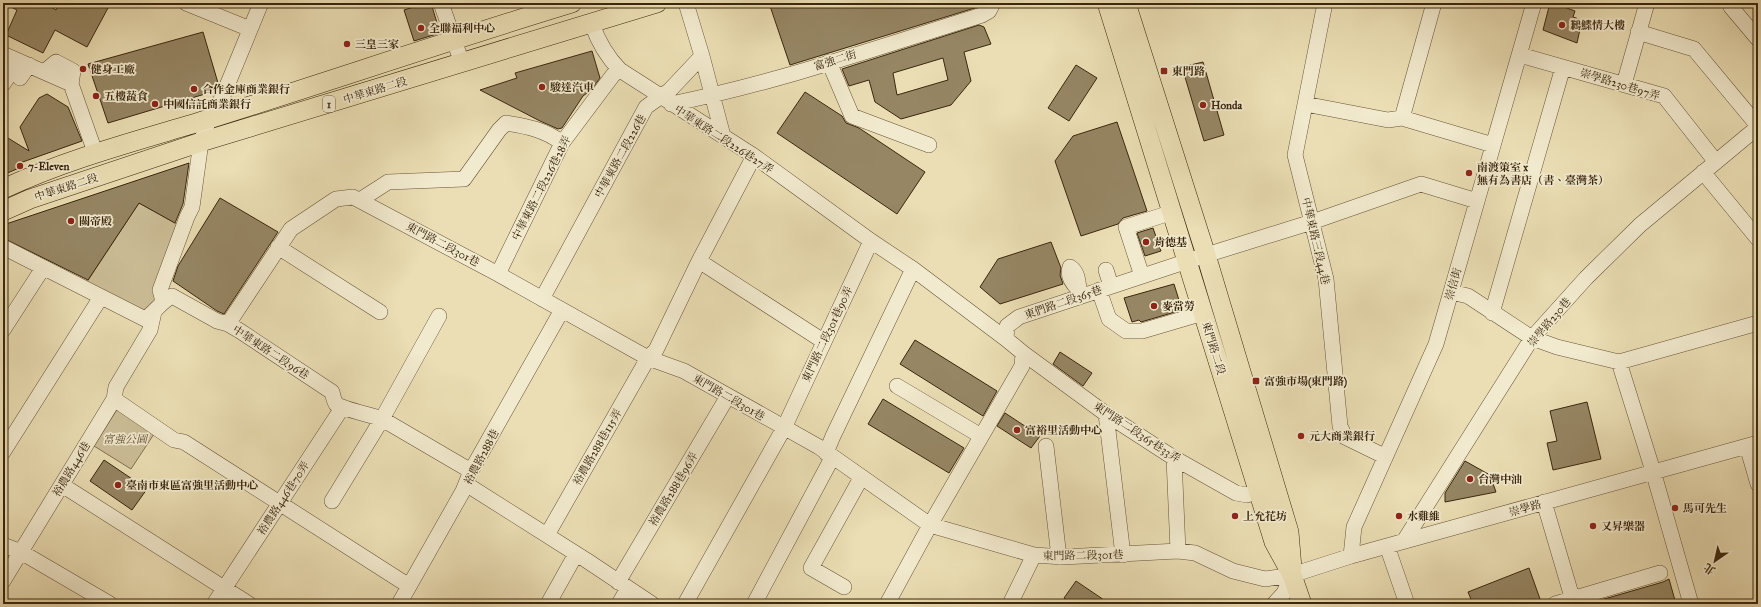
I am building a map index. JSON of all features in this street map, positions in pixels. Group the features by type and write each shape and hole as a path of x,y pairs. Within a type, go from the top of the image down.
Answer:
{"main road":[{"name":"中華東路二段","path":"3,189 95,152 209,119 454,39 572,3"},
{"name":"中華東路二段","path":"3,211 30,199 201,142 657,3"},
{"name":"東門路二段","path":"1107,3 1274,542 1292,575 1302,604"},
{"name":"東門路二段","path":"1126,3 1206,255 1289,532 1292,575"}],"street":[{"path":"186,3 250,29"},
{"name":"裕農路446巷","path":"3,581 114,399 116,387 150,330 158,307 160,290 192,207 201,142 209,119 222,98 261,3"},
{"path":"441,3 462,63"},
{"path":"686,3 702,56 723,136"},
{"name":"富強二街","path":"665,101 713,96 829,62 982,15 989,11 993,3"},
{"name":"中華東路三段44巷","path":"1325,3 1295,155 1326,279 1340,426 1345,437 1384,456"},
{"path":"1402,118 1432,3"},
{"name":"崇信街","path":"1351,556 1354,527 1384,456 1436,344 1534,3"},
{"path":"1624,84 1647,3"},
{"path":"1731,3 1731,7 1758,39"},
{"name":"中華東路二段226巷27弄","path":"592,24 596,36 610,60 620,70 665,101 754,156 871,241 913,269 1006,339"},
{"path":"1638,32 1694,48 1758,126"},
{"path":"3,54 71,84 95,152"},
{"name":"崇學路230巷97弄","path":"1520,55 1664,96 1716,162"},
{"name":"中華東路二段226巷","path":"542,299 646,107 665,101 670,90 702,56"},
{"path":"829,62 852,116 929,145"},
{"path":"20,78 24,63"},
{"path":"3,84 24,63"},
{"path":"1492,313 1563,67"},
{"name":"中華東路二段226巷28弄","path":"498,274 562,143 613,75 620,70"},
{"path":"1305,104 1388,120 1402,118 1493,144"},
{"path":"360,200 388,182 464,179 498,130 506,123 520,125 552,135 562,143"},
{"name":"崇學路230巷","path":"1404,541 1532,338 1591,273 1640,225 1758,126"},
{"name":"裕農路288巷115弄","path":"547,535 648,358 656,350 754,156"},
{"path":"1703,172 1758,239"},
{"name":"東們路二段365巷","path":"1006,339 1007,326 1019,317 1079,292 1105,288 1312,222 1421,184 1476,201"},
{"name":"東門路二段301巷","path":"228,324 291,229 336,199 353,197 498,274 648,358 684,371 819,447 829,456 930,525 1034,555 1059,557 1123,555 1178,551 1195,553 1233,572 1265,579 1292,575"},
{"path":"1142,276 1126,227 1173,212"},
{"name":"東門路二段301巷90弄","path":"685,604 784,428 823,341 871,241"},
{"name":"中華東路二段96巷","path":"3,247 145,319 172,296 217,321 228,324 332,392 335,402 342,408"},
{"path":"278,247 380,312"},
{"path":"700,261 823,341"},
{"path":"3,330 42,268"},
{"path":"754,604 829,456 833,436 913,269"},
{"path":"1106,270 1105,288 1109,319 1126,330 1142,331 1203,313"},
{"path":"1450,292 1468,296 1532,338 1557,347 1620,362 1758,323"},
{"path":"3,452 101,297"},
{"name":"裕農路288巷","path":"399,604 468,477 562,310"},
{"path":"332,501 382,419 439,316"},
{"path":"887,604 930,525 1022,366 1023,353 1006,339"},
{"name":"東門路二段365巷33弄","path":"1023,353 1106,414 1174,458 1236,493 1247,494 1258,491"},
{"path":"1620,362 1691,604"},
{"path":"897,386 981,436"},
{"name":"裕農路288巷96弄","path":"619,604 623,585 728,396"},
{"path":"114,399 174,440 184,442 280,502 409,586"},
{"path":"342,408 367,413 382,419 468,477 547,535 652,604"},
{"name":"裕農路446巷70弄","path":"214,604 342,408"},
{"path":"1106,414 1123,555"},
{"path":"1752,445 1758,484"},
{"name":"崇學路","path":"1292,575 1404,541 1752,445"},
{"path":"1046,446 1059,557"},
{"path":"1174,458 1178,551"},
{"path":"844,587 811,568 861,478"},
{"path":"62,485 249,604"},
{"path":"1544,502 1573,601"},
{"path":"3,545 21,552 110,604"},
{"path":"1387,546 1407,604"},
{"path":"548,604 576,554"},
{"path":"1010,604 1034,555"},
{"path":"1555,604 1573,601 1660,573"},
{"path":"1274,604 1284,593 1292,575"}],"green space":[{"path":"139,203 182,227 162,301 145,317 85,285"},
{"name":"富強公園","path":"118,408 154,434 131,469 94,446"}],"building":[{"path":"3,3 44,3 56,10 60,3 99,3 108,8 87,47 55,30 43,53 6,35 17,10"},
{"path":"426,3 431,3 440,33 414,41 404,10"},
{"path":"769,3 983,3 978,7 790,65"},
{"name":"鶼鰈情大樓","path":"1550,3 1565,3 1564,7 1575,11 1573,17 1582,20 1577,43 1543,30"},
{"path":"979,25 984,27 991,44 964,52 971,81 951,105 901,119 875,102 869,80 849,86 842,69","holes":["943,58 948,80 897,95 893,73"]},
{"path":"203,32 218,83 215,91 108,123 88,64"},
{"name":"駿達汽車","path":"592,51 600,78 591,90 583,96 562,128 558,129 540,121 480,90 517,78 515,73"},
{"path":"1203,62 1224,135 1204,141 1182,67"},
{"path":"1076,65 1097,78 1069,121 1048,108"},
{"path":"805,92 842,116 846,123 859,128 925,172 897,214 777,133"},
{"path":"47,94 68,107 82,141 17,164 19,168 3,175 3,135 29,151 20,127 39,98"},
{"path":"1117,122 1147,211 1123,218 1118,224 1081,236 1055,161 1073,136"},
{"name":"關帝殿","path":"189,163 183,204 175,223 139,203 88,280 3,238 3,225"},
{"path":"220,198 278,232 224,314 217,311 173,281 178,266"},
{"name":"肯德基","path":"1153,228 1161,251 1145,256 1137,233"},
{"path":"1051,242 1061,268 1060,275 1063,284 1000,304 980,287 998,259"},
{"name":"麥當勞","path":"1174,284 1182,310 1141,322 1139,320 1132,322 1124,298"},
{"path":"915,340 997,391 983,416 900,364"},
{"path":"1060,352 1092,373 1083,386 1053,364"},
{"path":"883,399 964,448 949,473 868,424"},
{"path":"1587,402 1601,459 1553,470 1547,443 1557,441 1550,411"},
{"name":"富裕里活動中心","path":"1005,413 1040,436 1031,448 997,426"},
{"name":"臺南市東區富強里活動中心","path":"104,460 147,489 132,510 90,481"},
{"name":"台灣中油","path":"1465,461 1490,475 1496,492 1445,502 1445,493"},
{"path":"1529,568 1540,599 1525,604 1473,604 1468,592"},
{"path":"1669,579 1676,604 1587,604 1663,582"},
{"path":"1076,581 1110,604 1073,604 1064,598"}],"place":[{"name":"鶼鰈情大樓","path":"1562,25"},
{"name":"全聯福利中心","path":"421,28"},
{"name":"三皇三家","path":"347,44"},
{"name":"健身工廠","path":"83,69"},
{"name":"東門路","path":"1164,71"},
{"name":"駿達汽車","path":"542,87"},
{"name":"合作金庫商業銀行","path":"194,89"},
{"name":"五樓蔬食","path":"96,96"},
{"name":"中國信託商業銀行","path":"155,104"},
{"name":"Honda","path":"1203,105"},
{"name":"7-Eleven","path":"20,166"},
{"name":"南渡策室 x 無有為書店（書、臺灣茶）","path":"1469,173"},
{"name":"關帝殿","path":"71,221"},
{"name":"肯德基","path":"1146,242"},
{"name":"麥當勞","path":"1154,306"},
{"name":"富強市場(東門路)","path":"1256,381"},
{"name":"富裕里活動中心","path":"1017,430"},
{"name":"元大商業銀行","path":"1301,436"},
{"name":"台灣中油","path":"1470,479"},
{"name":"臺南市東區富強里活動中心","path":"118,485"},
{"name":"馬可先生","path":"1675,508"},
{"name":"上允花坊","path":"1235,516"},
{"name":"水雞維","path":"1399,516"},
{"name":"又昇樂器","path":"1593,526"}]}
